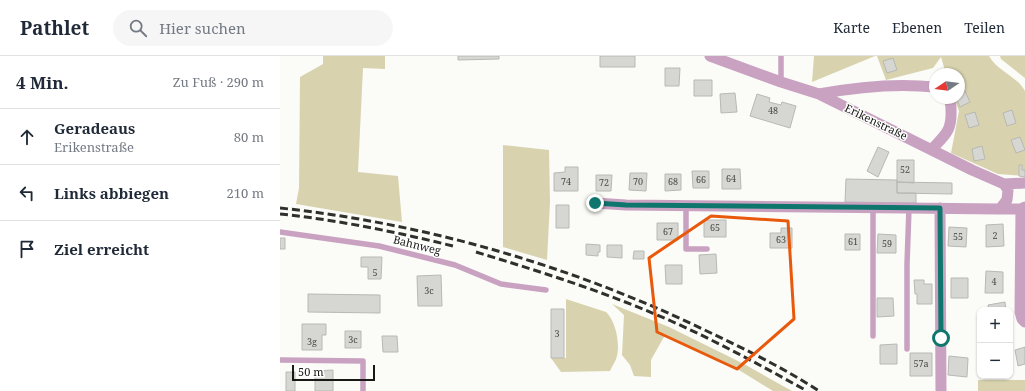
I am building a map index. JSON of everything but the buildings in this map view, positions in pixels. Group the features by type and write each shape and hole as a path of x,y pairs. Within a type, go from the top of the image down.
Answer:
{"street":[{"name":"Erikenstraße","path":"710,56 819,94 972,170 1004,184"},
{"name":"Erikenstraße","path":"819,94 839,90 890,86 929,86"},
{"path":"932,149 949,131 951,119 950,104"},
{"path":"1004,184 1025,184"},
{"path":"1000,209 1007,200 1008,190 1004,184"},
{"path":"595,203 686,206 1023,208 1020,312 1022,319 1025,322"},
{"path":"940,208 941,391"}],"lane":[{"path":"781,56 781,82"},
{"path":"686,206 686,249 707,249"},
{"path":"873,207 873,336"},
{"path":"907,349 907,264 909,208"},
{"name":"Bahnweg","path":"280,232 379,246 455,265 501,284 546,290"},
{"path":"280,360 363,361 363,391"}],"highlighted area":[{"path":"711,216 788,221 794,319 737,369 657,332 649,258"}],"shaded area":[{"path":"323,56 385,56 385,69 363,68 358,172 398,176 402,222 296,204 299,188 300,77 323,64"},
{"path":"814,56 875,56 812,82"},
{"path":"877,56 989,56 997,66 1017,81 1025,91 1025,176 998,174 951,153 959,111 956,104 965,104 965,68 944,68 941,57 933,68 886,80"},
{"path":"1000,56 1025,56 1025,78 1001,59"},
{"path":"503,145 549,150 550,202 547,260 503,247"},
{"path":"566,299 606,312 609,316 615,327 618,345 616,358 610,371 561,372 551,358 566,358"},
{"path":"612,304 669,327 744,364 792,391 773,391 734,367 665,335 651,360 651,377 634,376 630,365 622,355 624,315"},
{"path":"978,380 1025,380 1025,391 978,391"}],"railway":[{"path":"280,208 336,215 447,237 556,269 662,310 740,347 793,375 819,391"},
{"path":"280,214 367,227 453,246"},
{"path":"476,252 575,284 647,311 723,346 807,391"}],"route":[{"path":"595,203 626,205 940,208 941,338"}]}
